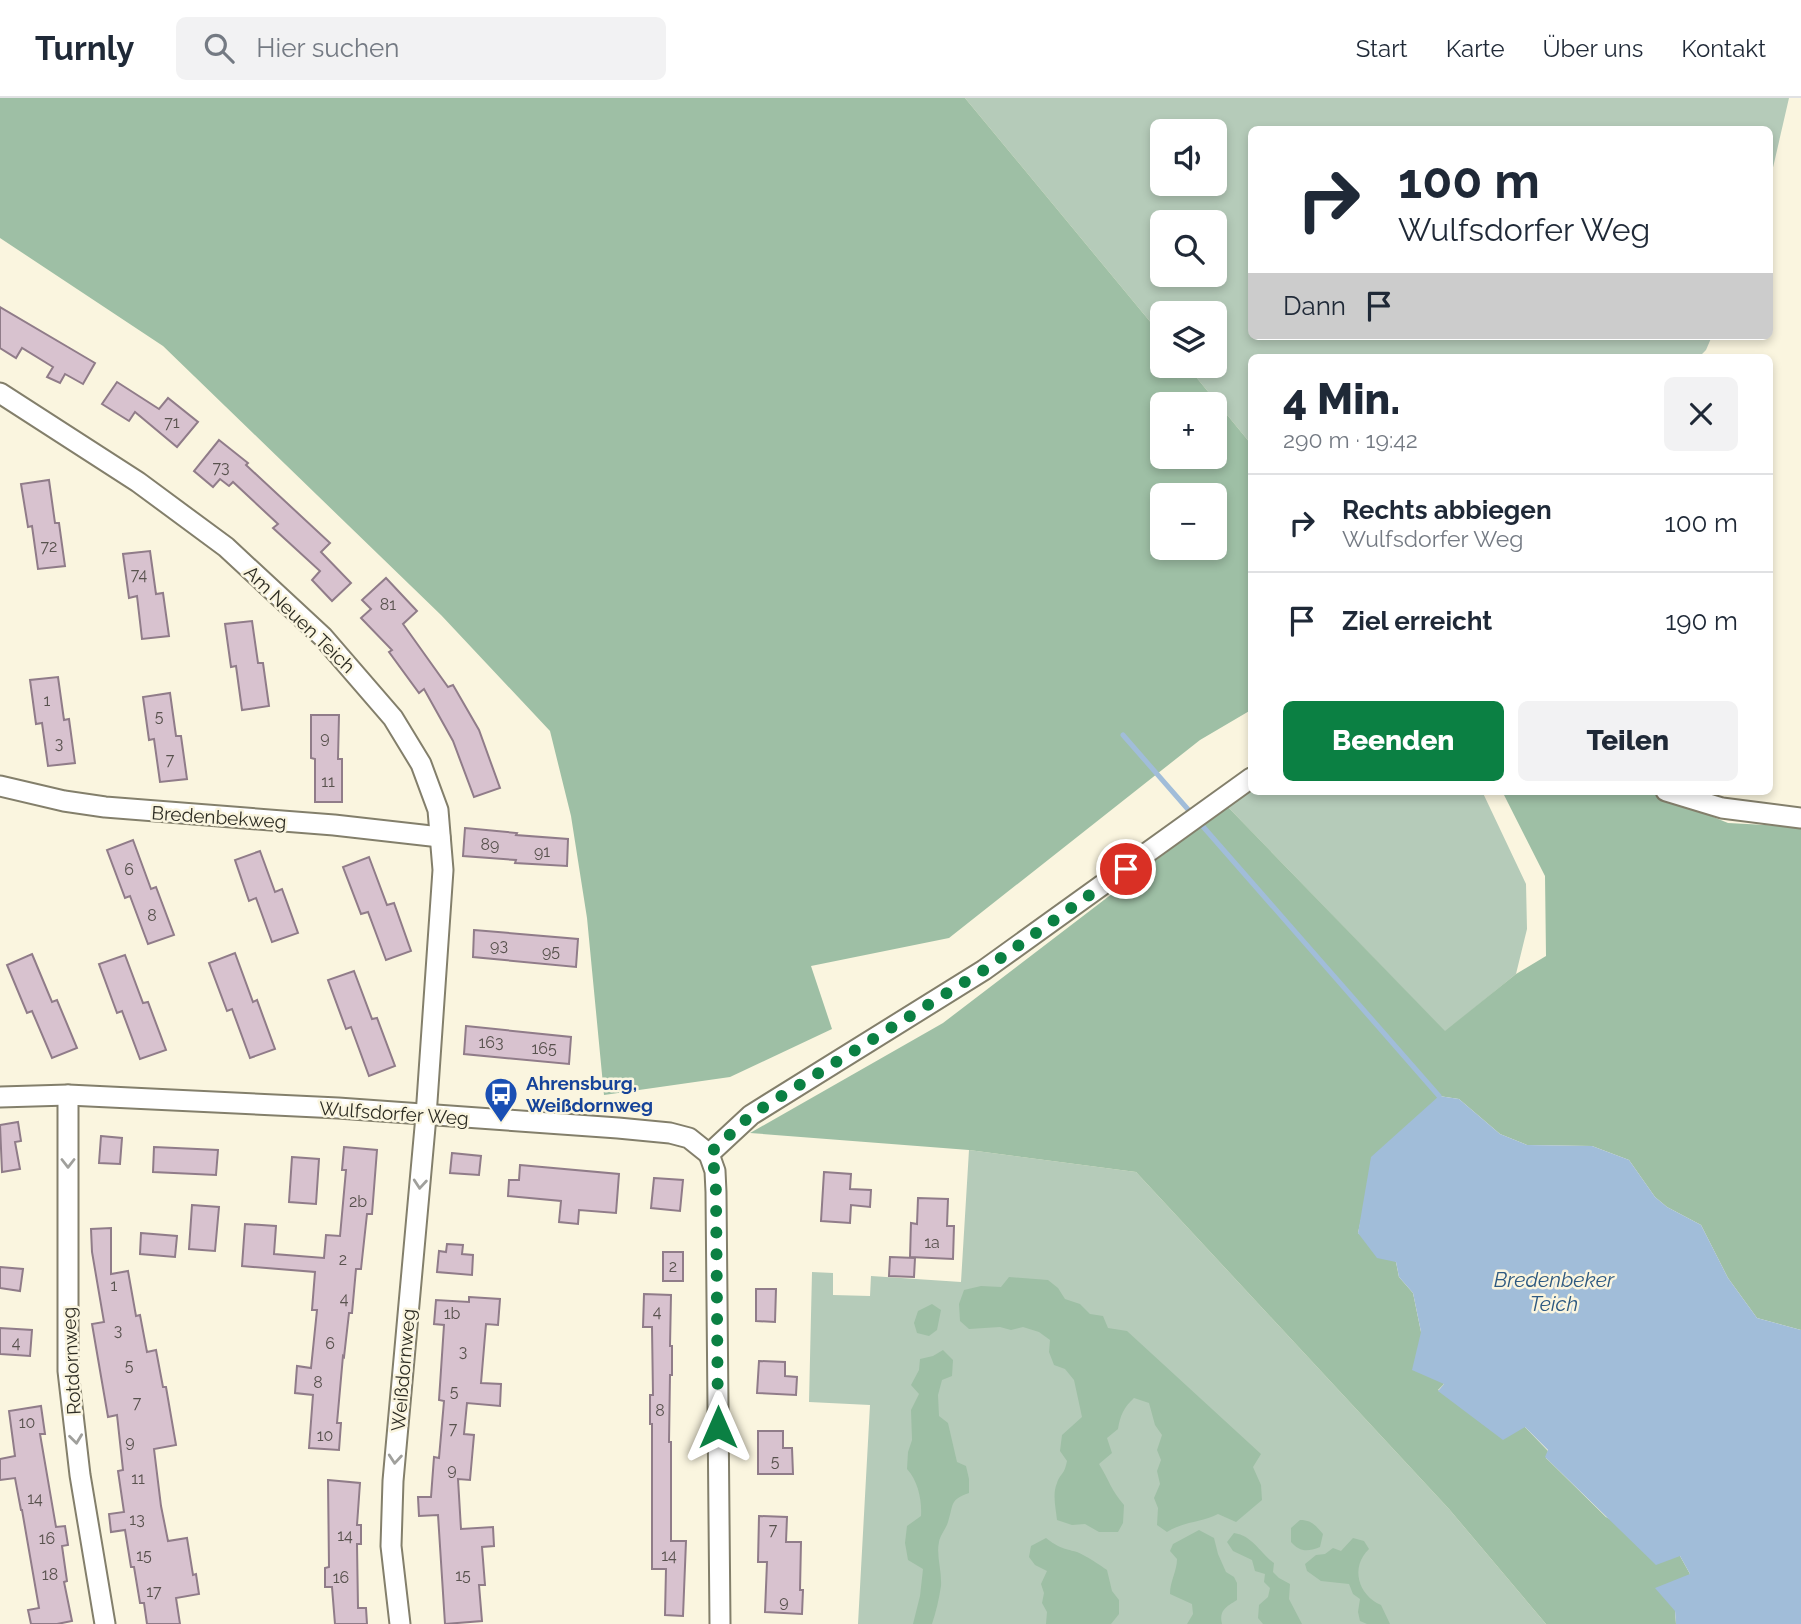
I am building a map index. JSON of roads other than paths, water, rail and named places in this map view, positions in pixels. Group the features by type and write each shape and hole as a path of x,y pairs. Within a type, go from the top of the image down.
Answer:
{"street":[{"name":"Am Neuen Teich","path":"0,393 138,482 226,547 323,637 393,718 421,764 438,810 443,870 426,1116"},
{"path":"720,1624 716,1192 715,1171 709,1154 751,1115 984,970 1248,780"},
{"name":"Bredenbekweg","path":"0,786 64,801 105,807 334,825 440,837"},
{"path":"1680,795 1722,808 1801,818"},
{"name":"Wulfsdorfer Weg","path":"0,1097 68,1095 338,1108 670,1133 690,1138 709,1154"},
{"name":"Rotdornweg","path":"68,1095 68,1371 80,1475 105,1624"},
{"name":"Weißdornweg","path":"400,1624 391,1546 393,1481 426,1116"}],"water":[{"name":"Bredenbeker Teich","path":"1439,1096 1459,1099 1500,1134 1527,1145 1592,1146 1629,1160 1655,1197 1667,1207 1701,1225 1728,1278 1757,1318 1801,1330 1801,1624 1676,1624 1675,1611 1655,1588 1690,1574 1680,1556 1656,1565 1545,1457 1548,1450 1525,1427 1503,1440 1438,1391 1444,1384 1412,1370 1421,1332 1413,1293 1399,1277 1396,1262 1377,1258 1358,1233 1371,1157"}],"waterway":[{"path":"1123,735 1192,814"},
{"path":"1199,822 1439,1096"}],"place":[{"name":"Ahrensburg, Weißdornweg","path":"501,1124"}]}
